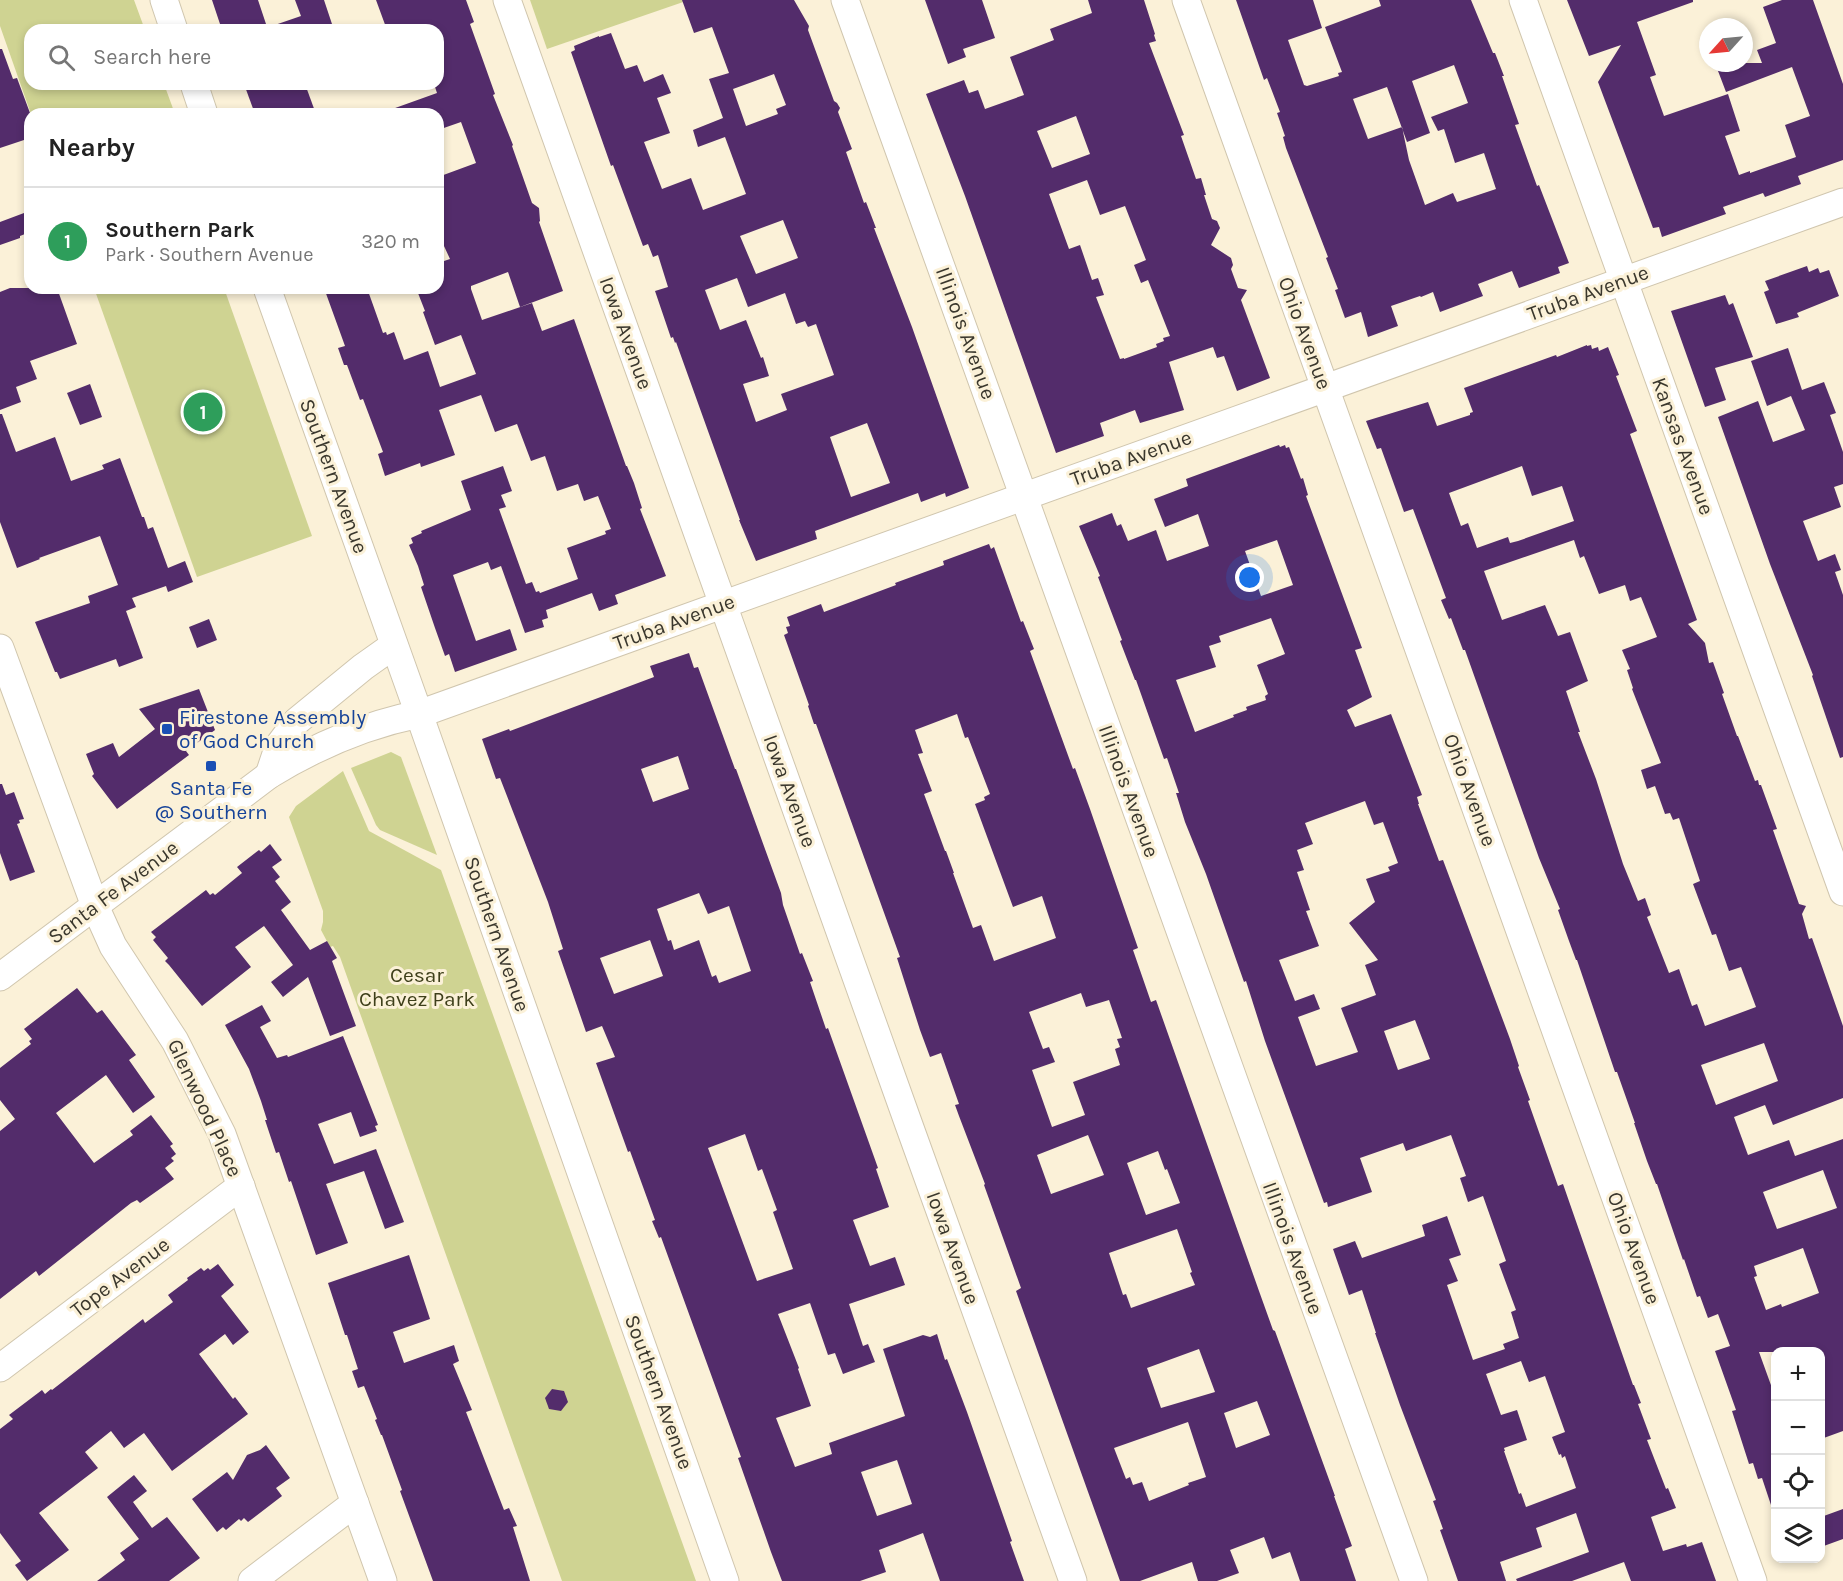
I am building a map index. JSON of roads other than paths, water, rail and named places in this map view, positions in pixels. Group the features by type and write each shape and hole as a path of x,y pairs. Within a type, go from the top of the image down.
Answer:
{"street":[{"path":"164,0 172,24"},
{"name":"Iowa Avenue","path":"507,0 1073,1581"},
{"name":"Illinois Avenue","path":"845,0 1413,1581"},
{"name":"Ohio Avenue","path":"1186,0 1753,1581"},
{"name":"Kansas Avenue","path":"1523,0 1843,892"},
{"path":"196,90 202,108"},
{"name":"Truba Avenue","path":"419,714 1843,202"},
{"name":"Southern Avenue","path":"269,294 725,1581"},
{"path":"269,775 279,745 297,720 394,645"},
{"name":"Glenwood Place","path":"0,648 95,906 113,946 175,1041 222,1134 382,1581"},
{"name":"Santa Fe Avenue","path":"0,977 269,775 328,742 387,721 419,714"},
{"name":"Tope Avenue","path":"0,1368 241,1186"},
{"path":"252,1581 355,1503"}],"place":[{"name":"Southern Park","path":"203,412"},
{"name":"Firestone Assembly of God Church","path":"167,729"},
{"name":"Santa Fe @ Southern","path":"211,766"}],"park label":[{"name":"Cesar Chavez Park","path":"417,987"}]}
